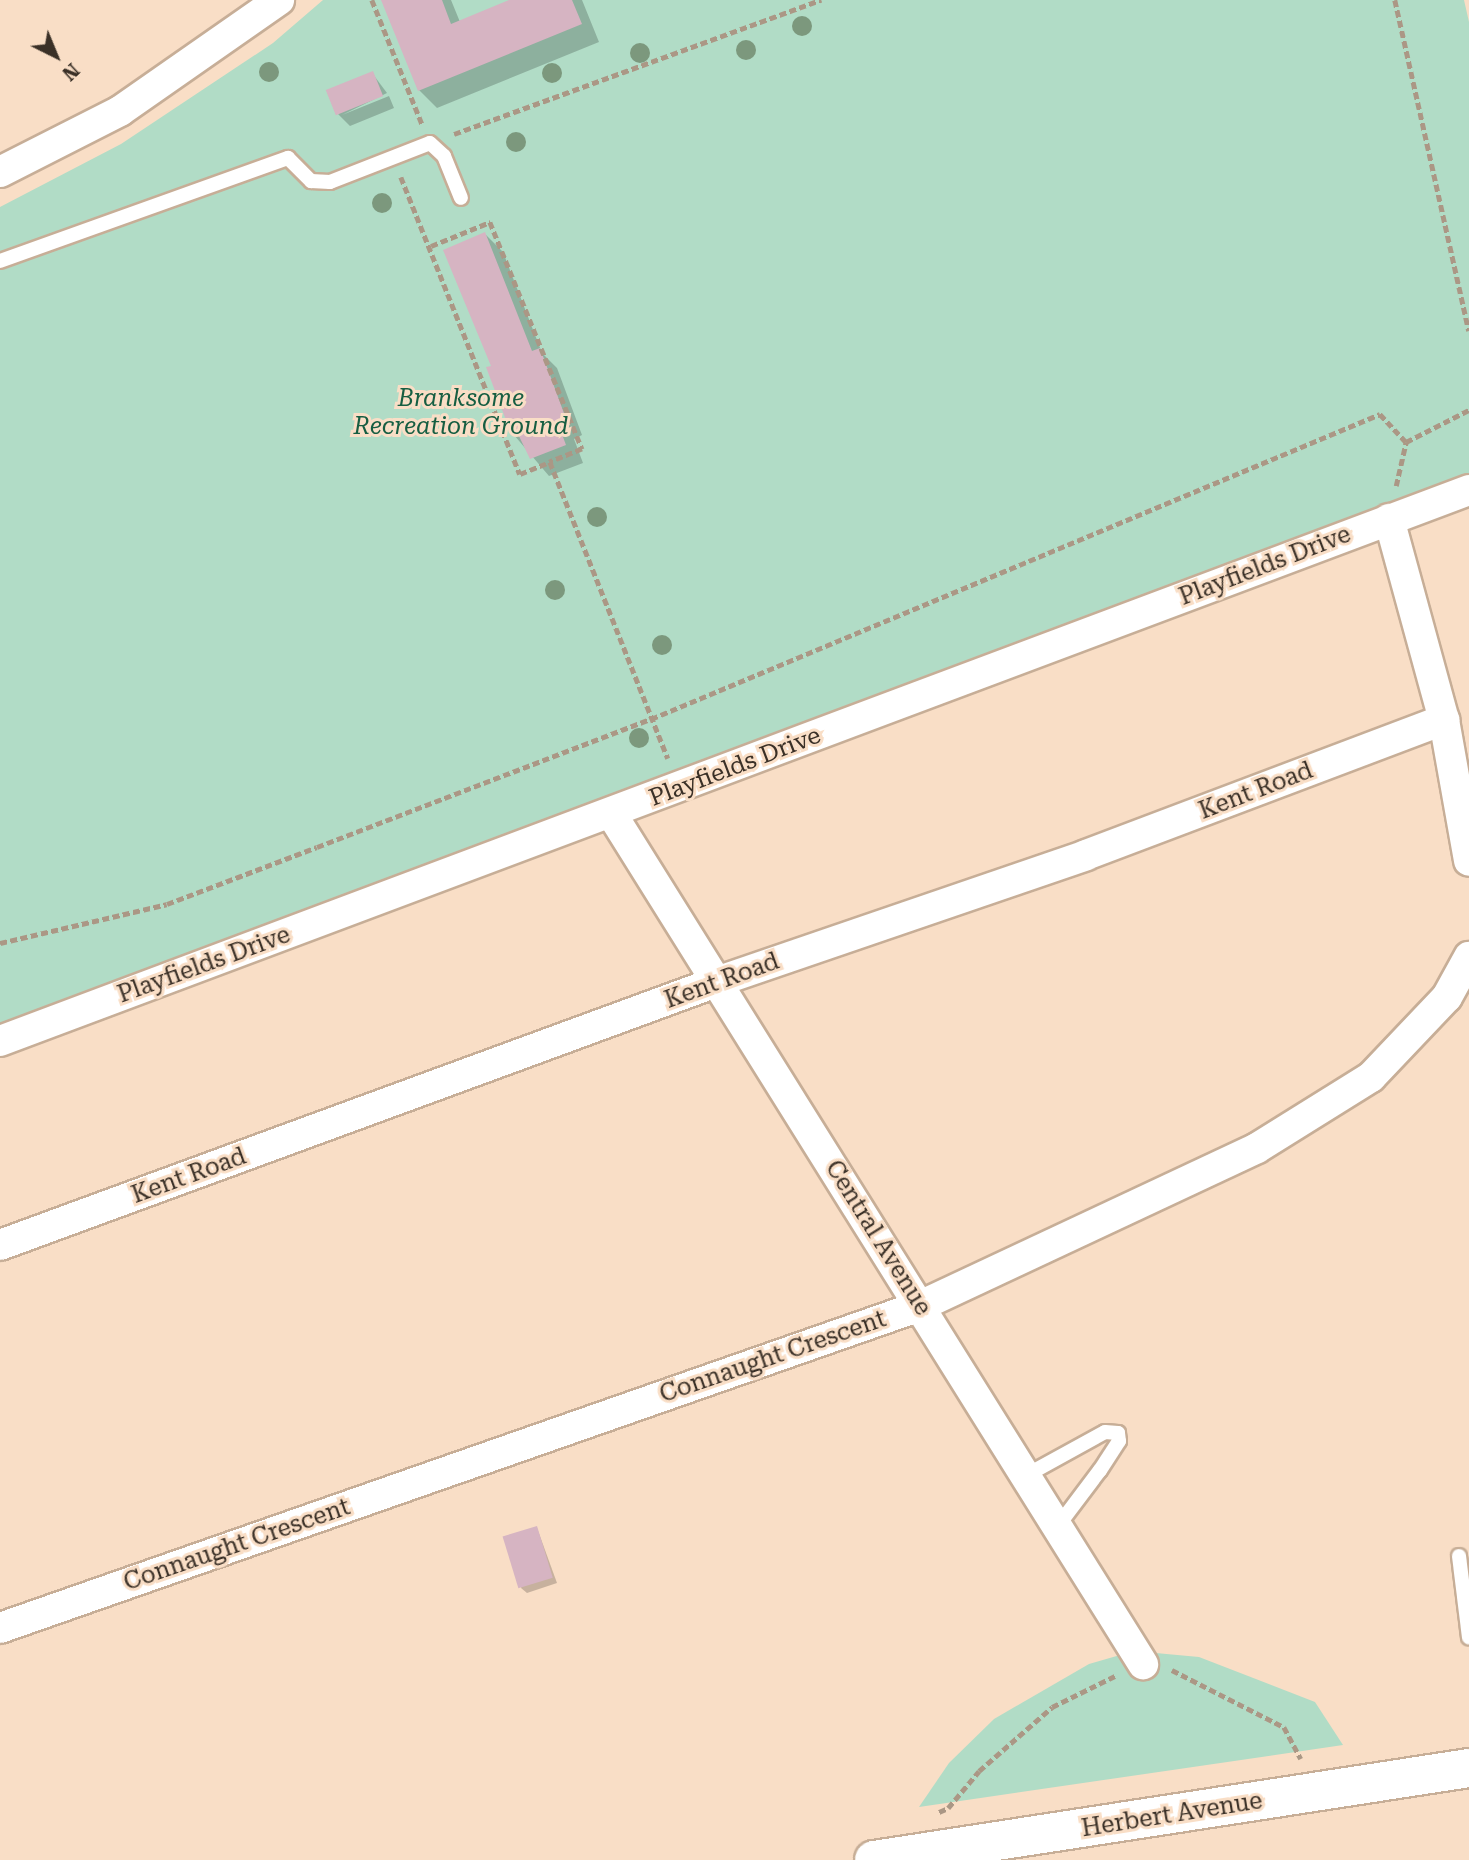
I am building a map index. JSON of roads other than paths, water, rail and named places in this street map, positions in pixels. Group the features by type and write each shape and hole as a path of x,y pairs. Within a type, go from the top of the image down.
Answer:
{"street":[{"path":"0,172 120,111 279,0"},
{"name":"Playfields Drive","path":"0,1041 1469,490"},
{"path":"1389,519 1444,720 1469,861"},
{"name":"Kent Road","path":"0,1245 719,981 1086,855 1444,720"},
{"name":"Central Avenue","path":"611,813 719,981 1143,1664"},
{"name":"Connaught Crescent","path":"0,1628 920,1306 1257,1148 1371,1077 1447,997 1469,957"},
{"name":"Herbert Avenue","path":"874,1860 973,1853 1316,1792 1469,1768"}],"lane":[{"path":"0,261 288,158 311,181 330,182 430,143 444,156 461,198"},
{"path":"1025,1476 1105,1432 1118,1433 1119,1441 1057,1527"},
{"path":"1460,1556 1469,1637"}],"park label":[{"name":"Branksome Recreation Ground","path":"461,413"}]}
